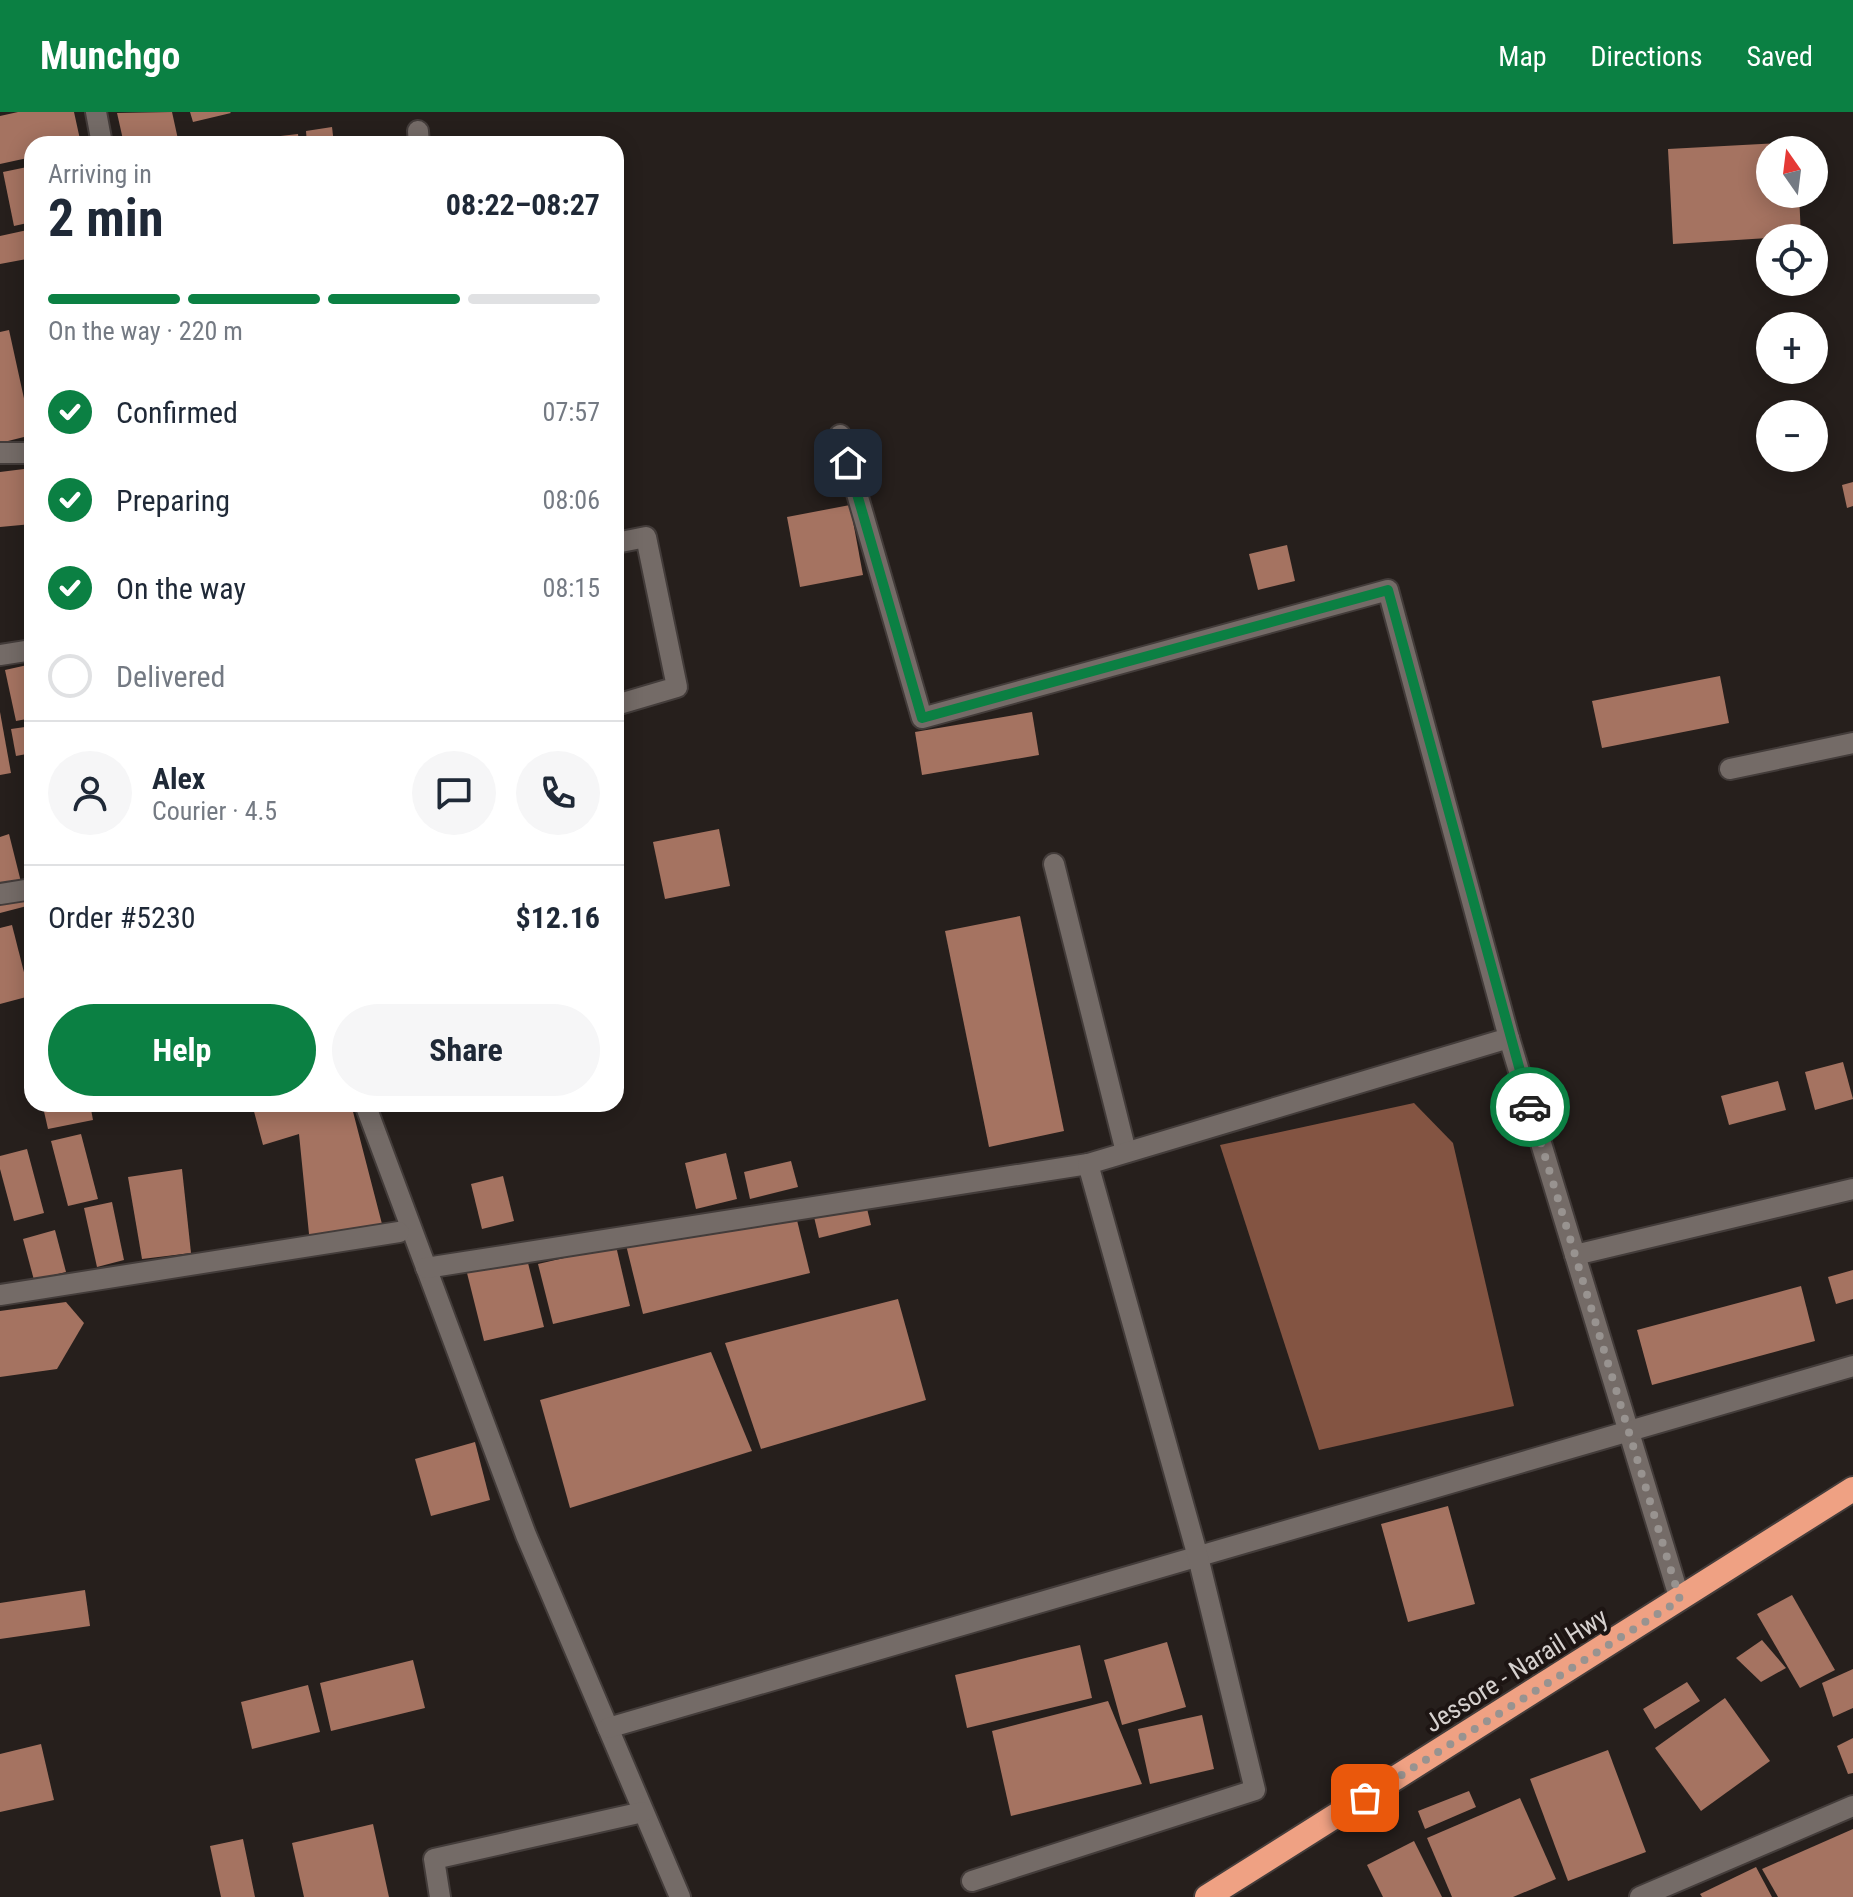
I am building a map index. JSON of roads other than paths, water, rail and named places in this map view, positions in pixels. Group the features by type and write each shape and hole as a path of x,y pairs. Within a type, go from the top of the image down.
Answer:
{"highway":[{"name":"Jessore - Narail Hwy","path":"1207,1897 1853,1489"}],"street":[{"path":"96,112 100,136"},
{"path":"840,435 922,718 1388,590 1509,1038 1680,1600"},
{"path":"0,453 24,453"},
{"path":"624,541 646,537 677,687 624,703"},
{"path":"0,655 24,651"},
{"path":"1730,769 1853,743"},
{"path":"1054,864 1126,1152"},
{"path":"0,894 24,890"},
{"path":"426,1268 1088,1164 1509,1038"},
{"path":"368,1112 526,1535 680,1897"},
{"path":"972,1881 1255,1790 1198,1557 1088,1164"},
{"path":"1575,1255 1853,1189"},
{"path":"0,1295 399,1232"},
{"path":"608,1728 1853,1366"},
{"path":"1640,1897 1853,1806"},
{"path":"440,1897 434,1859 643,1812"}]}
